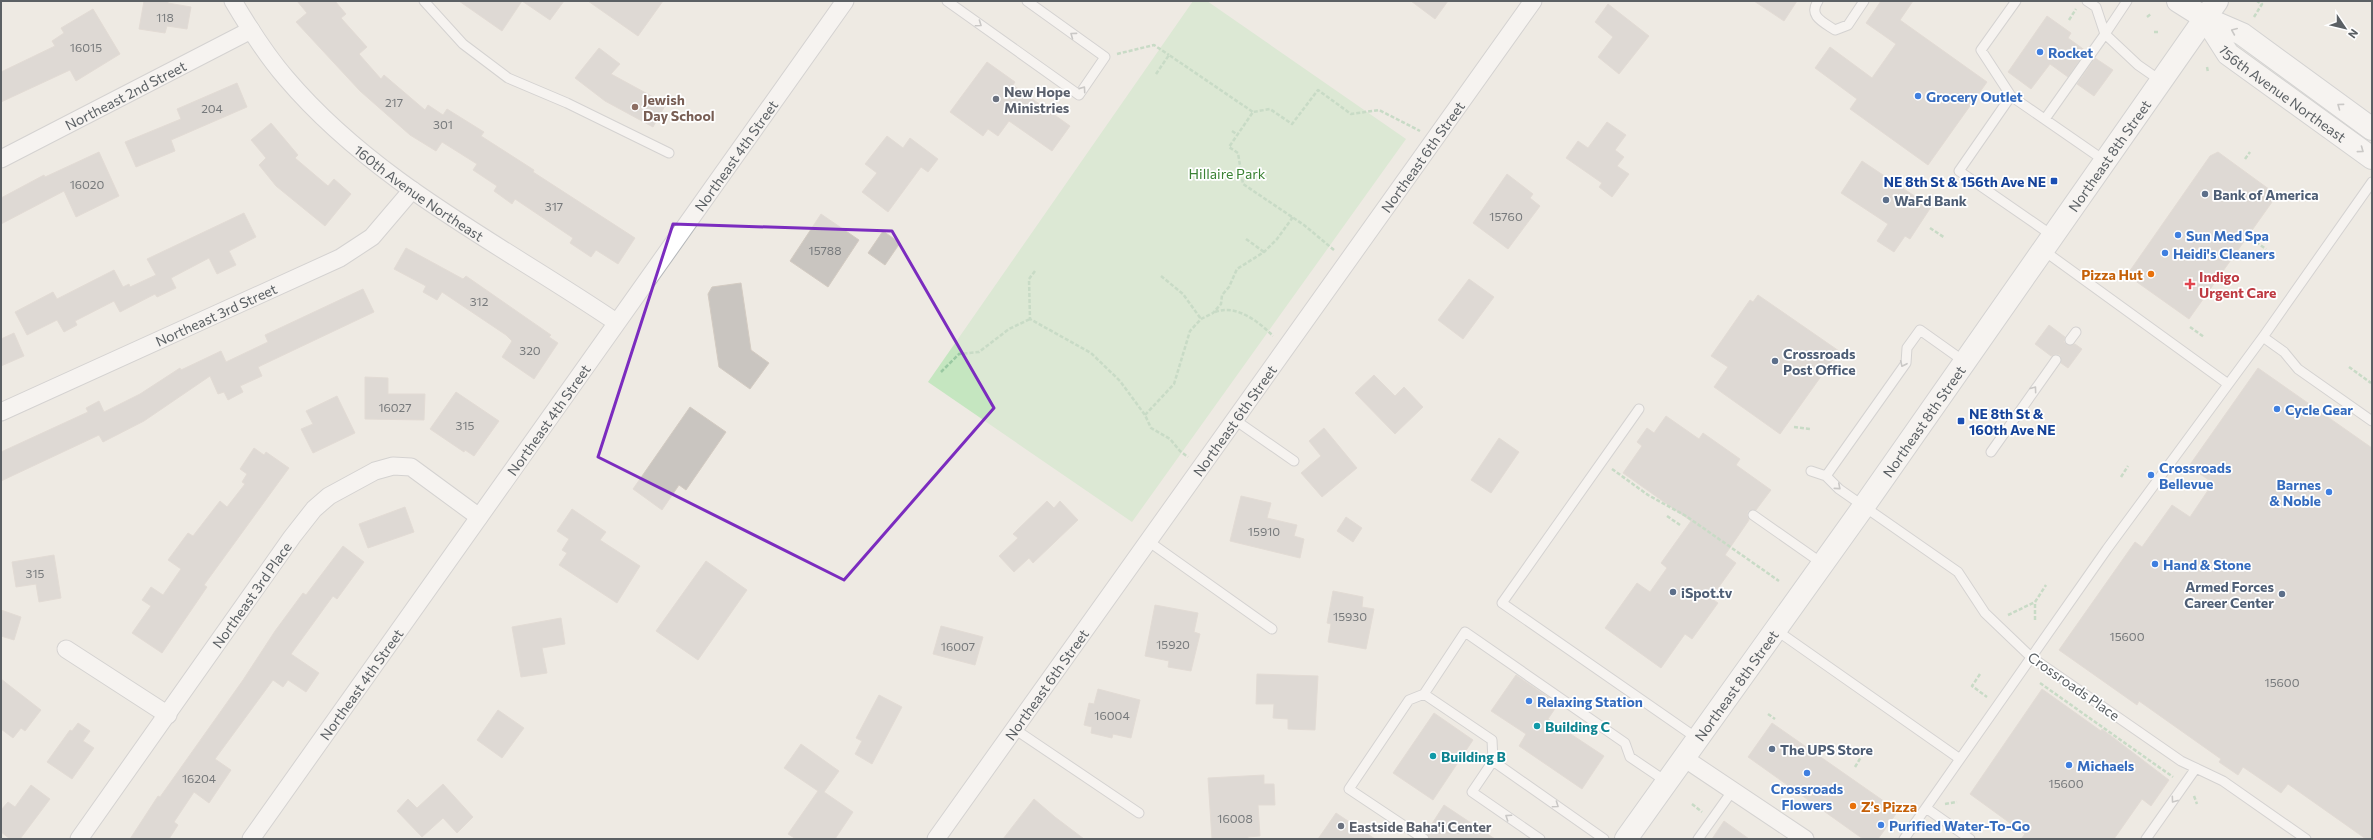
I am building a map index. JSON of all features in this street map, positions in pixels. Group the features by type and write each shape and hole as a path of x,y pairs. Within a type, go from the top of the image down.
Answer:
{"main road":[{"name":"156th Avenue Northeast","path":"2178,1 2205,18 2242,34 2372,128"},
{"name":"Northeast 8th Street","path":"1626,839 1864,506 2217,1"},
{"name":"156th Avenue Northeast","path":"2205,18 2228,54 2372,158"}],"street":[{"name":"160th Avenue Northeast","path":"233,1 251,30 286,78 360,151 412,190 616,322"},
{"name":"Northeast 4th Street","path":"252,839 616,322 845,1"},
{"name":"Northeast 6th Street","path":"936,839 1013,728 1288,348 1533,1"},
{"name":"Northeast 2nd Street","path":"1,159 251,30"},
{"name":"Northeast 3rd Street","path":"1,412 340,258 372,237 412,190"},
{"name":"Northeast 3rd Place","path":"79,839 314,508 329,496 375,471 393,466 411,467 479,517"},
{"path":"66,649 168,715"},
{"path":"1684,758 1805,839"}],"lane":[{"path":"424,1 463,44 508,78 567,103 669,153"},
{"path":"947,1 1079,95 1105,57 1027,1"},
{"path":"1818,1 1814,7 1814,14 1818,19 1835,30 1848,25 1864,1"},
{"path":"2016,1 1981,50 2011,96 2105,161"},
{"path":"2087,1 2096,7 2105,34 2138,65 2161,81"},
{"path":"2044,119 2127,1"},
{"path":"2011,96 1959,171 2228,384"},
{"path":"1904,839 2107,549 2263,337 2372,182"},
{"path":"1811,471 1826,476 1906,363 1907,348 1920,330 1965,362"},
{"path":"2070,340 2076,332"},
{"path":"2263,337 2284,352 2298,369 2372,421"},
{"path":"1991,452 2056,360"},
{"path":"1640,409 1502,603 1698,739"},
{"path":"1235,420 1294,461"},
{"name":"Crossroads Place","path":"1826,476 1839,489 1958,572 1984,613 2031,657 2181,761 2236,789 2306,839"},
{"path":"1753,515 1823,564"},
{"path":"1148,541 1272,628"},
{"path":"1776,630 1960,759"},
{"path":"1424,839 1349,789 1409,700 1424,694 1465,632 1625,743 1630,757 1667,782"},
{"path":"1424,694 1492,740 1493,761 1472,792 1540,839"},
{"path":"1013,728 1139,813"},
{"path":"1493,761 1604,839"},
{"path":"2146,839 2196,768"},
{"path":"1698,839 1733,790"},
{"path":"1926,808 1970,839"}],"path":[{"path":"2254,16 2262,4 2257,1"},
{"path":"2069,20 2078,5"},
{"path":"2147,17 2151,14"},
{"path":"1105,57 1154,45 1254,112 1270,109 1292,124 1318,90 1351,114 1379,110 1434,141"},
{"path":"1156,74 1169,55"},
{"path":"2207,67 2208,72"},
{"path":"1254,112 1229,147 1238,153 1244,184 1293,217 1349,261"},
{"path":"1232,131 1238,135"},
{"path":"2245,159 2250,152"},
{"path":"1213,313 1221,304 1222,295 1229,287 1237,269 1264,252 1277,239 1293,217"},
{"path":"1930,228 1945,238"},
{"path":"1246,239 1264,252"},
{"path":"2256,242 2266,249"},
{"path":"1030,319 1029,279 1035,271"},
{"path":"1161,276 1183,294 1201,319"},
{"path":"1144,415 1174,384 1190,331 1201,319 1213,313 1225,308 1244,314 1288,348"},
{"path":"941,372 958,354 979,352 1009,329 1030,319"},
{"path":"1030,319 1091,353 1120,381 1144,415 1151,428 1170,439 1184,454"},
{"path":"2190,327 2204,337"},
{"path":"2349,367 2372,383"},
{"path":"1794,427 1810,429"},
{"path":"1602,462 1648,495 1686,516 1779,581"},
{"path":"2121,477 2128,466"},
{"path":"1668,516 1680,524"},
{"path":"2035,620 2035,602 2046,584"},
{"path":"2008,614 2035,602"},
{"path":"1980,674 1972,686 1988,698"},
{"path":"2040,683 2173,776 2172,781"},
{"path":"1768,714 1775,719"},
{"path":"1855,767 1861,757"},
{"path":"1692,804 1704,813"}],"highlighted area":[{"path":"673,224 892,231 994,408 844,580 598,457"}],"green space":[{"name":"Hillaire Park","path":"1193,1 1207,1 1406,139 1132,522 928,382"}],"building":[{"path":"144,1 168,1 168,3 191,7 187,29 167,26 165,33 139,29"},
{"path":"297,1 335,1 346,14 341,18 367,47 359,54 381,79 384,75 425,110 428,105 443,115 447,109 484,132 481,136 534,170 533,172 635,238 618,264 596,250 591,257 570,243 573,238 515,199 512,204 494,191 497,186 473,170 477,164 442,142 436,151 410,135 360,91 296,22 307,13"},
{"path":"459,1 522,1 502,31"},
{"path":"522,1 564,1 550,20"},
{"path":"588,1 663,1 638,36"},
{"path":"1411,1 1448,1 1435,19"},
{"path":"1754,1 1797,1 1784,21"},
{"name":"Grocery Outlet","path":"1881,1 1913,1 1900,20 1987,82 1928,165 1850,109 1857,99 1815,68 1830,47 1872,78 1896,44 1866,23"},
{"path":"1608,4 1649,36 1619,74 1598,57 1613,37 1595,22"},
{"path":"93,9 120,54 76,81 70,70 1,102 1,72 55,46 52,41 64,33 61,28"},
{"name":"Rocket","path":"2047,16 2071,33 2068,38 2086,51 2068,77 2050,64 2031,89 2008,72"},
{"path":"599,48 620,64 611,74 666,104 653,127 605,101 575,78"},
{"path":"2095,58 2113,70 2094,96 2077,84"},
{"name":"New Hope Ministries","path":"987,62 1015,82 1013,85 1070,126 1052,151 1009,121 998,136 988,129 983,136 950,112"},
{"path":"237,83 247,107 171,140 175,151 136,167 125,142 181,119 177,109"},
{"path":"1607,122 1626,135 1615,150 1624,157 1617,166 1629,174 1612,197 1599,187 1602,183 1566,158 1578,141 1588,148"},
{"path":"271,123 298,155 295,158 328,186 334,179 351,194 325,226 276,186 259,165 266,158 251,140"},
{"path":"887,136 903,148 910,138 938,159 928,172 921,167 888,212 862,192 877,173 865,164"},
{"path":"99,152 119,196 76,217 64,191 1,224 1,198 44,175 45,177"},
{"path":"2218,152 2277,195 2189,319 2127,275 2210,156"},
{"name":"WaFd Bank","path":"1862,161 1931,207 1910,239 1905,236 1894,252 1877,241 1888,224 1841,193"},
{"path":"1507,174 1533,194 1530,198 1540,206 1508,249 1473,223"},
{"path":"244,213 256,237 229,251 236,265 217,274 209,258 171,278 176,288 157,297 155,294 120,312 114,301 75,321 77,325 64,332 57,320 27,335 15,312 53,292 57,299 114,270 123,287 129,284 130,287 156,275 147,259"},
{"path":"821,214 859,240 828,287 790,261"},
{"path":"883,231 900,243 885,265 868,253"},
{"path":"406,248 463,279 466,276 551,335 549,337 558,343 534,379 502,357 512,341 506,335 442,292 437,300 423,292 426,286 394,269"},
{"path":"1469,279 1494,297 1463,339 1438,320"},
{"path":"741,283 751,350 769,363 750,389 719,367 708,294 712,287"},
{"path":"363,289 374,312 258,367 262,376 240,386 243,392 228,400 224,392 218,394 210,376 144,421 103,442 99,435 1,481 1,452 88,412 86,408 99,401 104,412 140,394 180,368 181,370 221,351 226,362 268,342 265,335"},
{"name":"Crossroads Post Office","path":"1758,295 1839,351 1780,434 1714,387 1728,367 1711,356 1750,300 1753,302"},
{"path":"2049,325 2065,337 2064,342 2067,345 2075,344 2082,349 2068,368 2061,363 2060,355 2056,354 2051,356 2035,344"},
{"path":"14,333 24,356 1,366 1,339"},
{"path":"2258,368 2372,448 2372,839 2366,839 2288,784 2281,793 2243,767 2238,775 2219,762 2221,759 2139,701 2137,705 2059,650 2135,542 2142,547 2172,505 2190,517 2213,483 2189,466"},
{"path":"1374,375 1395,396 1404,387 1423,407 1395,434 1355,393"},
{"path":"365,377 388,378 388,394 425,394 424,420 365,419"},
{"path":"456,392 499,421 474,456 465,450 464,452 430,429"},
{"path":"337,396 355,433 313,453 301,429 313,424 306,411"},
{"path":"690,407 726,432 686,490 679,485 662,510 633,489"},
{"path":"1666,416 1699,439 1703,433 1740,459 1736,465 1771,490 1756,510 1748,511 1747,515 1749,520 1725,555 1736,563 1711,598 1718,603 1692,639 1685,634 1661,668 1605,628 1637,583 1650,592 1667,568 1661,563 1691,521 1623,473 1642,446 1637,442 1647,428 1654,433"},
{"path":"1324,428 1357,468 1322,497 1301,473 1321,456 1309,441"},
{"path":"1499,438 1519,452 1491,493 1471,480"},
{"path":"254,448 264,455 266,452 289,468 204,585 207,587 162,653 132,633 151,606 142,600 151,587 163,595 181,569 168,560 188,533 193,536 220,501 227,507 245,484 242,482 247,474 240,469"},
{"path":"1241,496 1271,503 1267,518 1297,525 1294,536 1304,539 1300,558 1230,541"},
{"path":"1047,501 1054,508 1060,501 1078,520 1033,563 1029,558 1014,572 999,556 1018,538 1013,534"},
{"path":"405,507 414,532 368,548 359,524"},
{"path":"572,509 606,532 600,540 640,566 617,603 559,565 567,553 562,550 569,539 557,531"},
{"path":"1346,517 1362,528 1353,542 1337,531"},
{"path":"343,546 364,562 337,599 333,596 291,654 319,673 306,692 288,680 283,687 273,680 215,759 231,770 209,803 194,792 174,822 178,825 169,839 130,839 158,796 160,797 243,680 275,631 303,593 306,595"},
{"path":"54,555 61,598 39,602 36,584 16,587 12,562"},
{"path":"706,561 747,590 698,660 656,631"},
{"path":"1333,591 1363,597 1362,607 1374,609 1366,649 1328,642 1331,624 1327,623"},
{"path":"1155,605 1198,613 1194,632 1200,634 1191,671 1168,667 1169,661 1145,656"},
{"path":"1,610 21,617 14,640 1,636"},
{"path":"561,618 565,644 542,648 547,673 521,677 512,627"},
{"path":"941,626 983,637 975,665 933,654"},
{"path":"1257,674 1318,676 1315,730 1288,729 1288,719 1273,718 1274,704 1256,704"},
{"name":"Building C","path":"1516,675 1558,704 1548,719 1604,756 1582,789 1519,746 1526,734 1491,711"},
{"path":"1,679 41,710 25,731 21,728 13,738 1,729"},
{"path":"1098,689 1140,700 1131,738 1113,734 1112,738 1091,733 1092,727 1084,725 1089,703 1094,704"},
{"name":"Michaels","path":"2042,689 2101,731 2102,729 2169,780 2151,806 2142,799 2114,839 2021,839 2025,834 1970,794"},
{"path":"879,695 902,707 872,764 855,754 862,741 856,738"},
{"path":"498,710 524,728 502,758 477,740"},
{"name":"Building B","path":"1434,713 1473,740 1433,800 1393,773"},
{"path":"78,723 90,731 83,741 94,748 72,779 47,762 70,730 72,731"},
{"path":"1772,723 1898,811 1878,839 1863,839 1748,757"},
{"path":"801,744 839,771 824,792 853,812 835,839 796,839 788,834 818,791 784,768"},
{"path":"1264,775 1264,784 1274,784 1275,805 1258,805 1260,836 1248,837 1248,839 1212,839 1208,778"},
{"path":"443,784 473,817 457,833 443,818 422,837 397,811 408,799 417,808"},
{"path":"31,785 50,799 20,839 10,839 1,832 1,810 8,802 15,807"},
{"path":"1034,799 1055,817 1084,839 1003,839"},
{"path":"1444,805 1495,839 1430,839 1426,833"},
{"name":"Eastside Baha'i Center","path":"1336,813 1375,839 1318,839"},
{"path":"1724,821 1749,839 1712,839"}],"place":[{"name":"Rocket","path":"2040,52"},
{"name":"Grocery Outlet","path":"1918,96"},
{"name":"New Hope Ministries","path":"996,99"},
{"name":"Jewish Day School","path":"635,107"},
{"name":"NE 8th St & 156th Ave NE","path":"2054,181"},
{"name":"Bank of America","path":"2205,194"},
{"name":"WaFd Bank","path":"1886,200"},
{"name":"Sun Med Spa","path":"2178,235"},
{"name":"Heidi's Cleaners","path":"2165,253"},
{"name":"Pizza Hut","path":"2151,274"},
{"name":"Indigo Urgent Care","path":"2190,284"},
{"name":"Crossroads Post Office","path":"1775,361"},
{"name":"Cycle Gear","path":"2277,409"},
{"name":"NE 8th St & 160th Ave NE","path":"1961,421"},
{"name":"Crossroads Bellevue","path":"2151,475"},
{"name":"Barnes & Noble","path":"2329,492"},
{"name":"Hand & Stone","path":"2155,564"},
{"name":"iSpot.tv","path":"1673,592"},
{"name":"Armed Forces Career Center","path":"2282,594"},
{"name":"Relaxing Station","path":"1529,701"},
{"name":"Building C","path":"1537,726"},
{"name":"The UPS Store","path":"1772,749"},
{"name":"Building B","path":"1433,756"},
{"name":"Michaels","path":"2069,765"},
{"name":"Crossroads Flowers","path":"1807,773"},
{"name":"Z’s Pizza","path":"1853,806"},
{"name":"Purified Water-To-Go","path":"1881,825"},
{"name":"Eastside Baha'i Center","path":"1341,826"}]}
